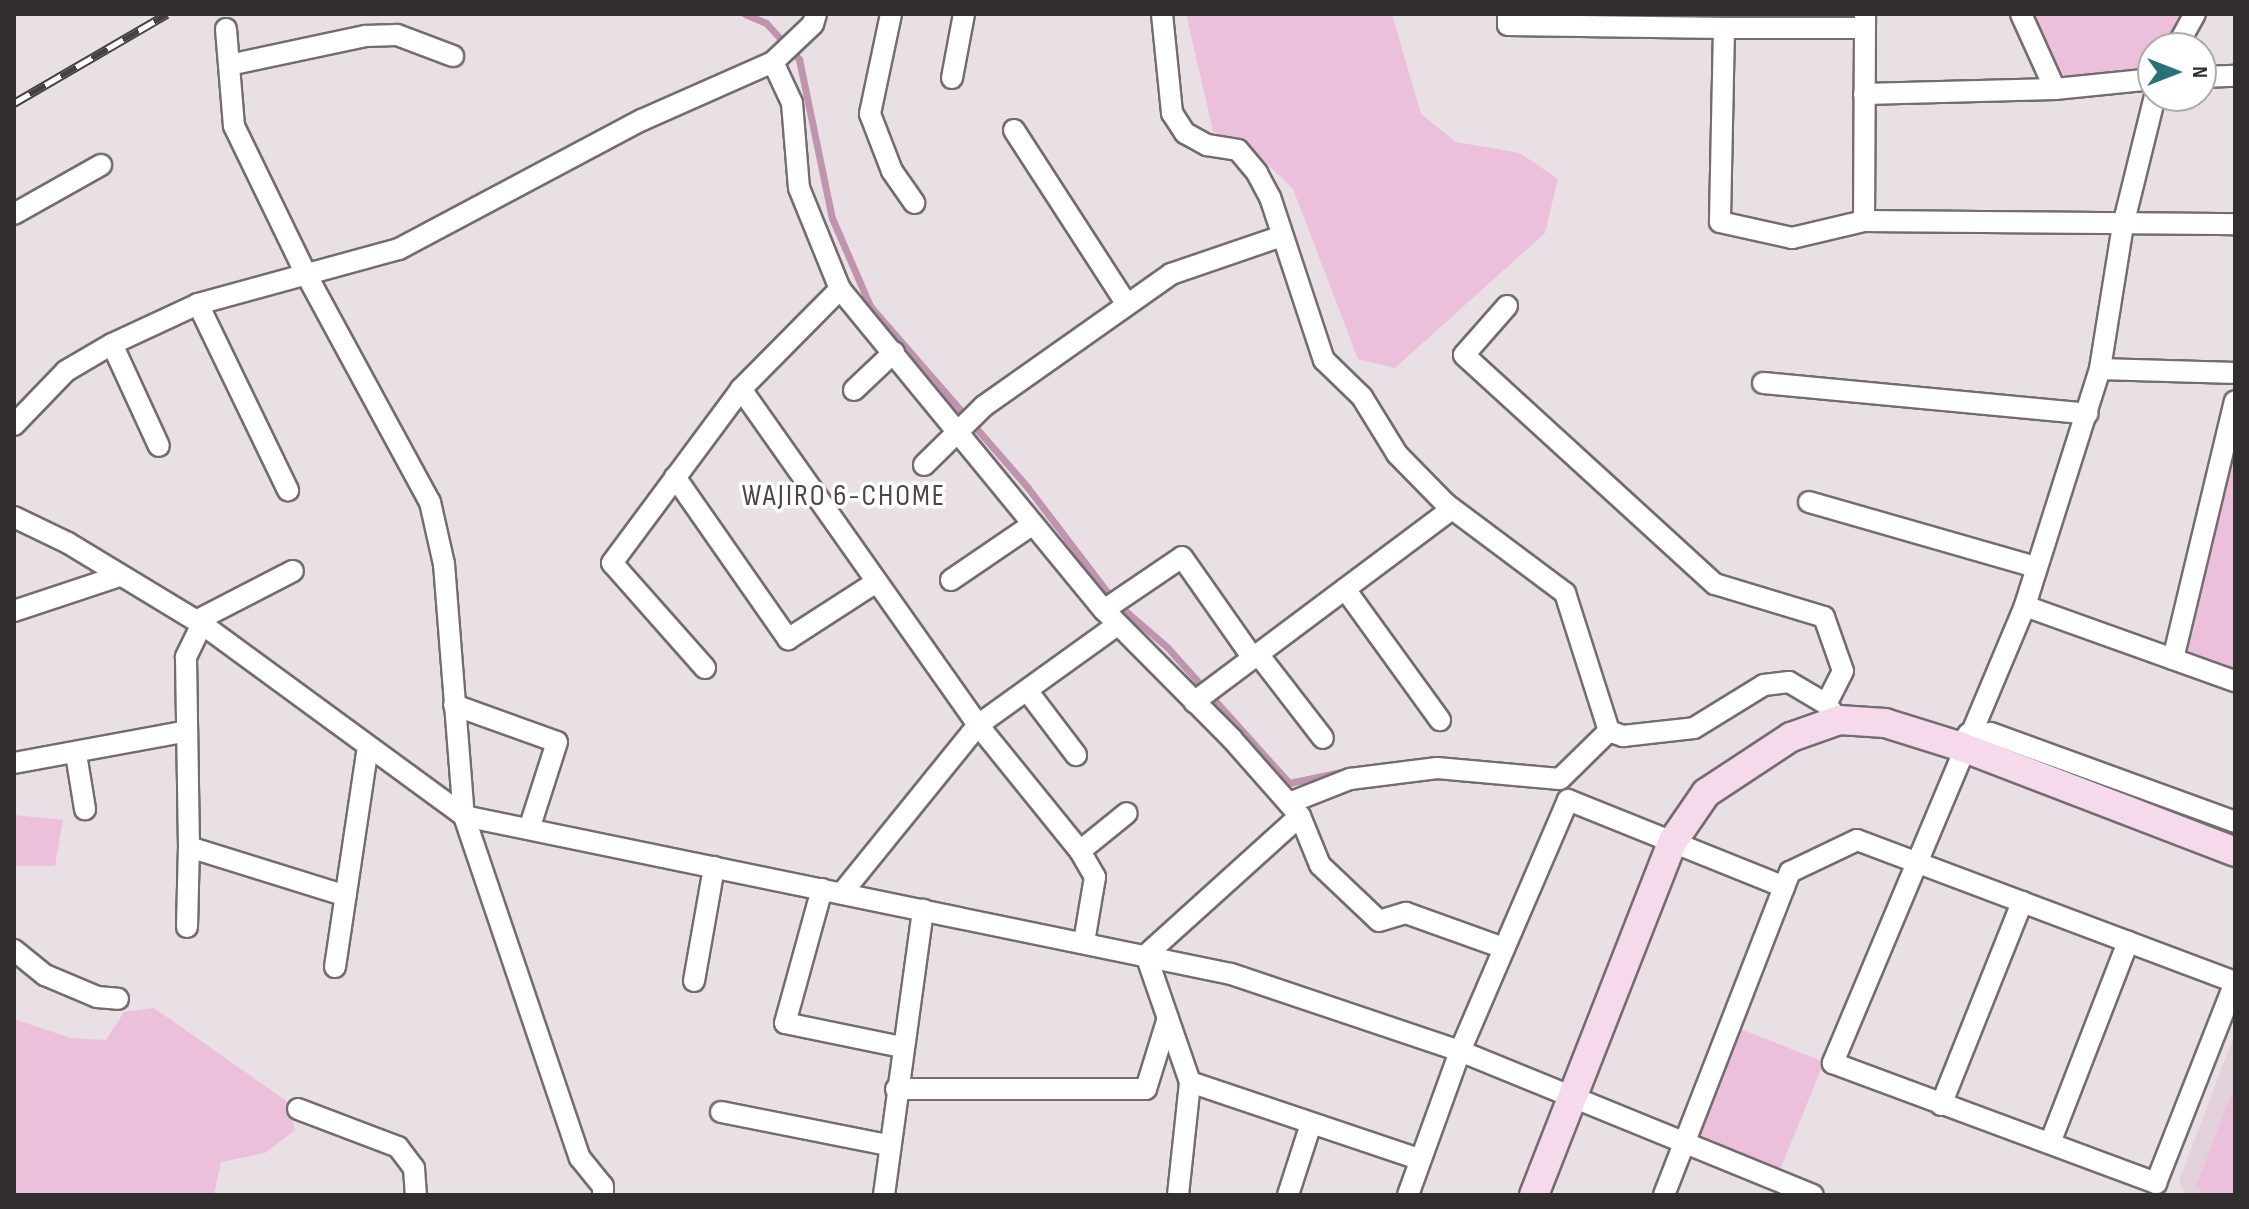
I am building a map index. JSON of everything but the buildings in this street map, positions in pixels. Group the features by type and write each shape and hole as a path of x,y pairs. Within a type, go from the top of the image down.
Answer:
{"street":[{"path":"14,425 66,371 112,344 198,304 399,249 642,120 773,62 813,24 816,14"},
{"path":"891,14 870,114 892,171 914,203"},
{"path":"952,78 964,14"},
{"path":"1162,14 1172,113 1185,133 1207,145 1238,150 1270,197 1324,360 1362,397 1397,454 1452,509 1565,593 1609,731"},
{"path":"1508,14 1508,25 1724,28 1865,21 1864,221"},
{"path":"2021,14 2055,89"},
{"path":"2185,32 2195,14"},
{"path":"1724,28 1720,222 1792,238 1864,221 2235,224"},
{"path":"226,29 234,126 306,274 430,502 444,564 464,816 580,1158 603,1186 603,1195"},
{"path":"229,65 366,36 397,35 453,56"},
{"path":"773,62 792,103 799,188 840,289 963,432 1110,618 1196,700 1294,810 1320,865 1379,921 1406,913 1504,948"},
{"path":"1864,94 2055,89 2137,81"},
{"path":"1664,1195 1790,872 1857,840 1915,863 2235,982 2156,1183 1833,1063 1915,863 1965,740 2025,606 2100,369 2123,225 2151,112"},
{"path":"1014,130 1127,305"},
{"path":"14,214 101,165"},
{"path":"924,465 963,432 978,414 1171,274 1282,236"},
{"path":"705,668 612,563 741,389 840,289"},
{"path":"198,304 288,490"},
{"path":"1507,306 1464,355 1715,584 1824,617 1843,671 1833,712 1729,774 1706,793 1673,841 1534,1195"},
{"path":"112,344 159,446"},
{"path":"854,390 894,352"},
{"path":"2100,369 2235,373"},
{"path":"1763,383 2088,414"},
{"path":"741,389 978,725 1080,851 1095,877 1084,942"},
{"path":"2173,659 2235,401"},
{"path":"675,477 788,639 875,583"},
{"path":"1809,502 2036,567"},
{"path":"1196,700 1452,509"},
{"path":"14,517 199,622 464,816 1231,974 1460,1051 1685,1142 1783,1189 1813,1195"},
{"path":"951,580 1033,524"},
{"path":"902,1047 785,1023 832,891 978,725 1029,693 1182,557 1255,656 1323,738"},
{"path":"187,927 189,847 183,732 186,657 199,622 293,571"},
{"path":"14,611 119,576"},
{"path":"1345,589 1440,720"},
{"path":"2025,606 2235,681"},
{"path":"1609,731 1623,736 1694,728 1764,685 1789,682 1833,712 1965,740 2235,852"},
{"path":"1029,693 1076,755"},
{"path":"454,705 557,742 529,829"},
{"path":"1146,955 1294,810 1350,779 1437,768 1560,779 1609,731"},
{"path":"14,763 183,732"},
{"path":"1965,740 1991,733 2235,822"},
{"path":"335,967 368,747"},
{"path":"76,754 85,809"},
{"path":"1408,1195 1460,1051 1568,800 1784,887"},
{"path":"1080,851 1127,813"},
{"path":"189,847 346,896"},
{"path":"694,981 714,867"},
{"path":"1941,1105 2022,902"},
{"path":"884,1195 888,1145 923,910"},
{"path":"2050,1143 2128,942"},
{"path":"14,950 45,975 97,997 118,999"},
{"path":"1146,955 1190,1082 1178,1195"},
{"path":"896,1089 1146,1089 1168,1018"},
{"path":"1190,1082 1419,1159"},
{"path":"298,1109 398,1147 414,1168 416,1195"},
{"path":"721,1112 888,1145"},
{"path":"1288,1195 1311,1124"}],"shaded area":[{"path":"1186,14 1392,14 1421,114 1456,142 1520,153 1558,179 1545,233 1395,368 1358,359 1293,189 1262,159 1213,131"},
{"path":"2034,14 2181,14 2171,32 2137,32 2137,73 2109,77 2063,75"},
{"path":"2235,444 2235,670 2184,652"},
{"path":"14,815 63,820 55,866 14,866"},
{"path":"154,1008 288,1102 295,1130 265,1153 221,1162 214,1195 14,1195 14,1019 71,1038 106,1040 124,1012"},
{"path":"1738,1028 1824,1062 1780,1170 1694,1136"},
{"path":"2235,1033 2235,1195 2186,1195 2179,1181"},
{"path":"2235,1085 2235,1195 2205,1195 2196,1186"}],"waterway":[{"path":"745,14 766,23 799,59 832,218 870,306 1028,488 1115,602 1167,647 1289,783 1355,769"}],"railway":[{"path":"14,103 167,14"}],"district":[{"name":"WAJIRO 6-CHOME","path":"844,496"}]}
